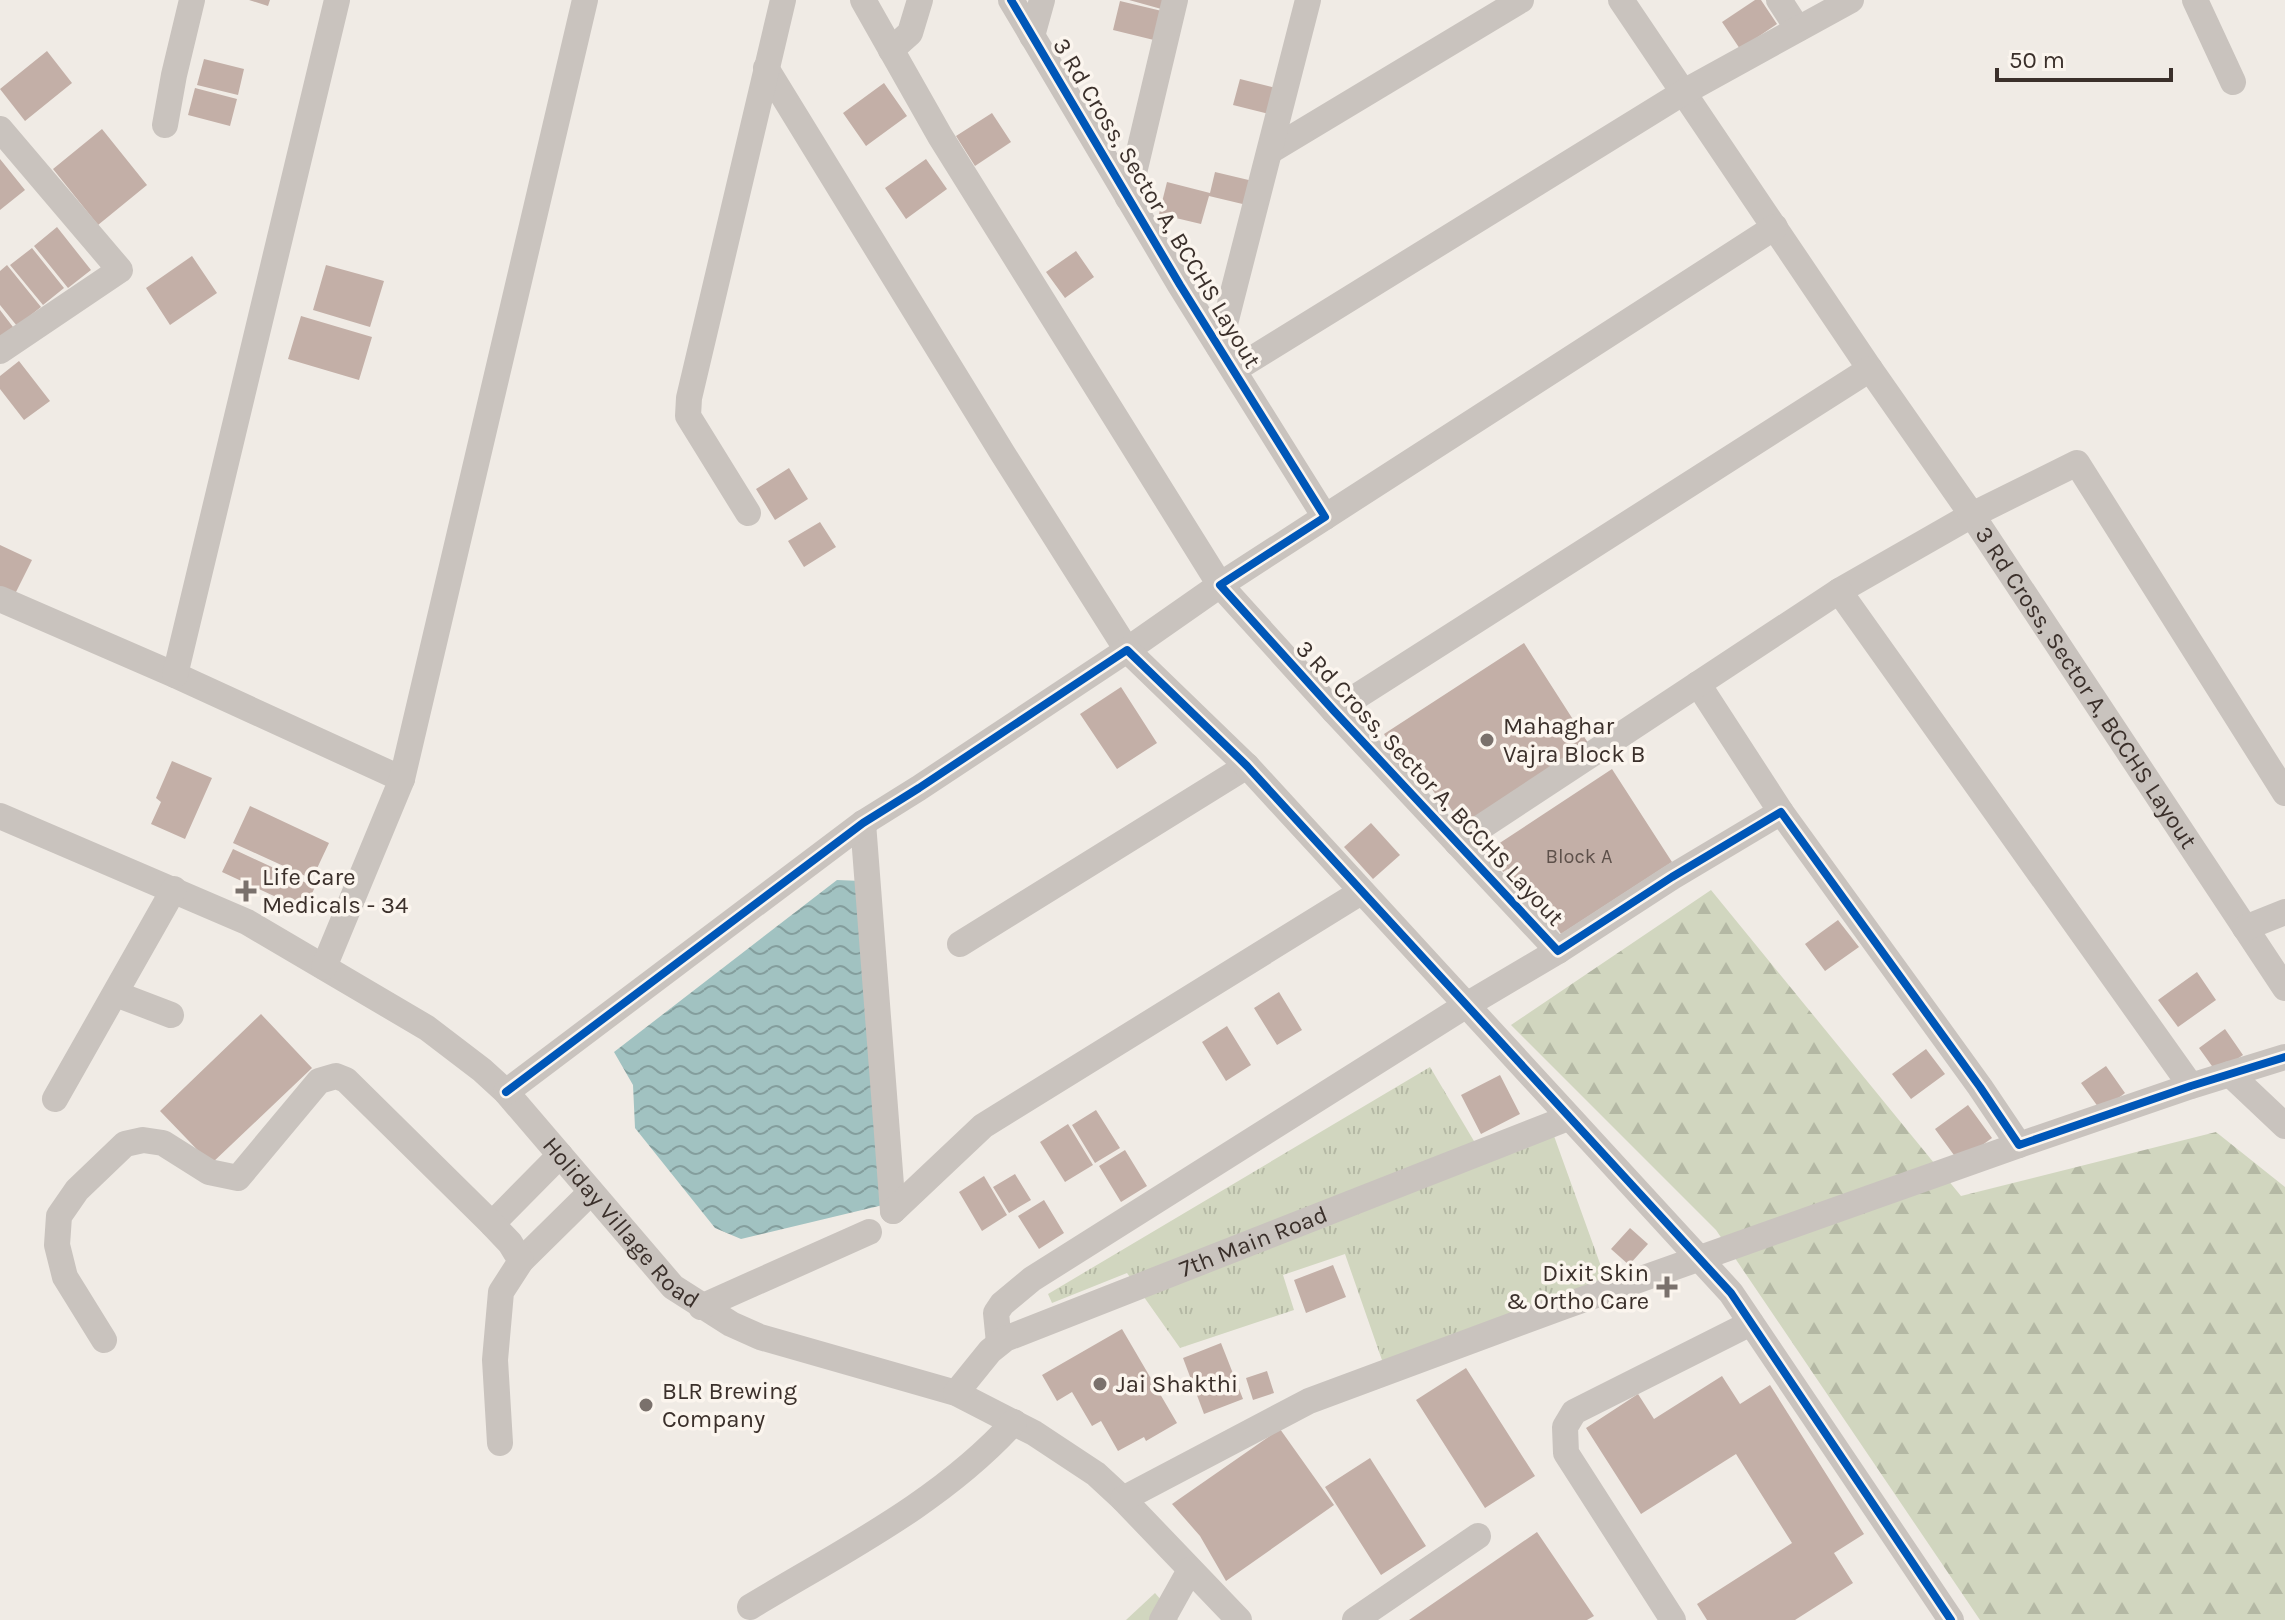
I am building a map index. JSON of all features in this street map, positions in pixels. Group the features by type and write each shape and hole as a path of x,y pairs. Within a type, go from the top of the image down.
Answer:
{"street":[{"path":"165,125 192,0"},
{"path":"175,675 337,0"},
{"path":"324,967 402,779 585,0"},
{"path":"748,513 688,416 689,398 783,0"},
{"name":"3 Rd Cross, Sector A, BCCHS Layout","path":"863,0 940,136 1220,585 1558,951 1672,877 1781,812"},
{"path":"891,50 910,33 920,0"},
{"name":"3 Rd Cross, Sector A, BCCHS Layout","path":"1011,0 1128,198 1325,517"},
{"path":"1032,36 1042,0"},
{"path":"1128,198 1175,0"},
{"path":"1219,347 1308,0"},
{"path":"1270,151 1521,0"},
{"path":"1621,0 1972,515 2077,463 2285,793"},
{"path":"1779,0 1798,29"},
{"path":"1234,370 1684,92 1851,0"},
{"path":"2195,0 2233,82"},
{"path":"766,68 1127,650 1247,766 1731,1293 1951,1620"},
{"path":"0,129 120,270 0,351"},
{"path":"506,1092 863,823 1127,650 1220,585 1775,227"},
{"path":"1334,711 1870,369"},
{"name":"3 Rd Cross, Sector A, BCCHS Layout","path":"1457,843 1839,591 1972,515 2285,988"},
{"path":"1839,591 2191,1086"},
{"path":"0,599 402,779"},
{"path":"1698,684 1781,812 2019,1145"},
{"path":"960,944 1247,766"},
{"name":"Holiday Village Road","path":"0,816 247,922 427,1028 506,1092 673,1287 701,1307 760,1337 956,1393 1034,1433 1096,1474 1239,1620"},
{"path":"863,823 893,1211 983,1126 1361,892"},
{"path":"55,1099 174,889"},
{"path":"2245,928 2285,912"},
{"path":"999,1343 996,1313 1002,1304 1032,1279 1465,1006 1558,951"},
{"path":"116,994 171,1015"},
{"path":"1123,1499 1309,1401 2019,1145 2285,1057"},
{"path":"2230,1074 2285,1126"},
{"path":"104,1340 65,1277 57,1245 59,1216 77,1190 125,1144 143,1140 163,1143 209,1172 238,1178 319,1081 336,1076 346,1080 492,1224 510,1243 521,1261"},
{"name":"7th Main Road","path":"956,1393 990,1351 1005,1339 1568,1118"},
{"path":"492,1224 560,1155"},
{"path":"500,1443 495,1360 501,1292 521,1261 591,1192"},
{"path":"701,1307 869,1232"},
{"path":"1673,1620 1566,1453 1565,1427 1574,1412 1751,1323"},
{"path":"750,1607 906,1513 991,1448 1014,1422"},
{"path":"1355,1620 1478,1536"},
{"path":"1162,1620 1190,1570"}],"green space":[{"path":"1711,890 1961,1196 2216,1132 2285,1187 2285,1620 1980,1620 1716,1230 1511,1025"},
{"path":"1430,1067 1487,1163 1554,1136 1607,1283 1383,1363 1345,1254 1283,1275 1294,1310 1180,1348 1127,1273 1052,1303 1048,1294"},
{"path":"1155,1593 1178,1620 1126,1620"}],"water":[{"path":"837,880 862,881 883,1205 741,1239 715,1228 635,1128 633,1085 614,1052"}],"building":[{"path":"249,0 270,0 268,6"},
{"path":"1129,0 1168,0 1165,10"},
{"path":"1755,0 1761,0 1777,24 1740,49 1722,22"},
{"path":"1120,1 1166,12 1158,41 1113,30"},
{"path":"47,51 72,83 25,121 0,89"},
{"path":"204,59 244,69 238,95 197,85"},
{"path":"1240,79 1280,89 1273,115 1233,105"},
{"path":"884,83 907,116 866,146 843,113"},
{"path":"195,88 237,99 230,126 188,115"},
{"path":"992,113 1011,142 975,166 956,136"},
{"path":"102,129 147,185 98,225 53,169"},
{"path":"0,159 25,190 0,210"},
{"path":"926,159 947,189 906,219 885,188"},
{"path":"1215,172 1257,182 1251,206 1209,196 1201,224 1159,214 1167,182 1210,193"},
{"path":"57,227 91,270 68,288 34,246"},
{"path":"32,248 64,288 43,305 10,265"},
{"path":"1076,251 1094,277 1065,298 1046,272"},
{"path":"192,256 217,293 170,325 146,288"},
{"path":"7,265 41,307 17,326 0,305 0,271"},
{"path":"326,265 384,281 370,327 313,310"},
{"path":"0,310 13,327 0,338"},
{"path":"301,316 372,337 359,380 288,359"},
{"path":"19,361 50,401 24,420 0,389 0,376"},
{"path":"789,468 808,499 775,520 756,489"},
{"path":"820,522 836,547 804,567 788,541"},
{"path":"0,545 32,560 14,596 0,589"},
{"name":"Mahaghar Vajra Block B","path":"1524,643 1590,746 1467,826 1440,792 1436,795 1408,753 1403,757 1384,734"},
{"path":"1121,687 1157,743 1117,769 1080,714"},
{"path":"172,761 212,778 185,839 151,824 161,802 156,798"},
{"path":"1612,769 1672,862 1561,934 1537,904 1533,906 1508,869 1503,872 1497,861 1493,863 1486,852"},
{"path":"250,806 329,843 312,879 233,843"},
{"path":"1371,823 1400,855 1373,879 1344,847"},
{"path":"233,849 315,887 304,910 222,872"},
{"path":"1838,920 1859,947 1825,971 1805,944"},
{"path":"2197,972 2216,1000 2178,1027 2158,1000"},
{"path":"1279,992 1302,1030 1277,1045 1254,1008"},
{"path":"261,1014 312,1068 211,1164 160,1111"},
{"path":"1227,1026 1251,1065 1226,1081 1202,1042"},
{"path":"2225,1029 2243,1055 2217,1073 2199,1048"},
{"path":"1926,1049 1945,1074 1911,1099 1892,1074"},
{"path":"2106,1066 2125,1093 2101,1111 2081,1083"},
{"path":"1500,1075 1520,1114 1481,1134 1461,1095"},
{"path":"1968,1105 1992,1138 1959,1162 1935,1129"},
{"path":"1096,1110 1120,1148 1095,1163 1072,1125"},
{"path":"1068,1124 1093,1165 1065,1182 1040,1142"},
{"path":"1125,1150 1147,1186 1121,1202 1099,1166"},
{"path":"1015,1174 1031,1200 1009,1213 993,1187"},
{"path":"984,1176 1007,1215 982,1231 959,1192"},
{"path":"1044,1200 1064,1233 1039,1249 1018,1216"},
{"path":"1630,1228 1648,1244 1629,1265 1611,1249"},
{"path":"1333,1265 1346,1297 1306,1313 1294,1280"},
{"name":"Jai Shakthi","path":"1122,1329 1177,1423 1146,1441 1144,1437 1118,1451 1101,1421 1092,1426 1072,1392 1057,1401 1042,1375"},
{"path":"1221,1343 1243,1399 1204,1414 1183,1358"},
{"path":"1466,1368 1535,1476 1485,1508 1416,1400"},
{"path":"1267,1371 1274,1393 1253,1400 1246,1378"},
{"path":"1722,1376 1740,1404 1770,1385 1864,1534 1834,1553 1853,1583 1795,1620 1707,1620 1697,1604 1792,1543 1736,1454 1641,1514 1586,1428 1638,1394 1654,1419"},
{"path":"1280,1429 1334,1505 1226,1581 1200,1536 1172,1504"},
{"path":"1370,1458 1426,1546 1381,1575 1325,1487"},
{"path":"1537,1532 1594,1616 1587,1620 1409,1620"}],"cycle path":[{"path":"1011,0 1180,285 1325,517 1220,585 1558,951 1672,877 1781,812 2019,1145 2285,1057"},
{"path":"506,1092 863,823 1127,650 1247,766 1731,1293 1951,1620"}],"place":[{"name":"Mahaghar Vajra Block B","path":"1487,740"},
{"name":"Life Care Medicals - 34","path":"246,891"},
{"name":"Dixit Skin & Ortho Care","path":"1667,1287"},
{"name":"Jai Shakthi","path":"1100,1384"},
{"name":"BLR Brewing Company","path":"646,1405"}]}
